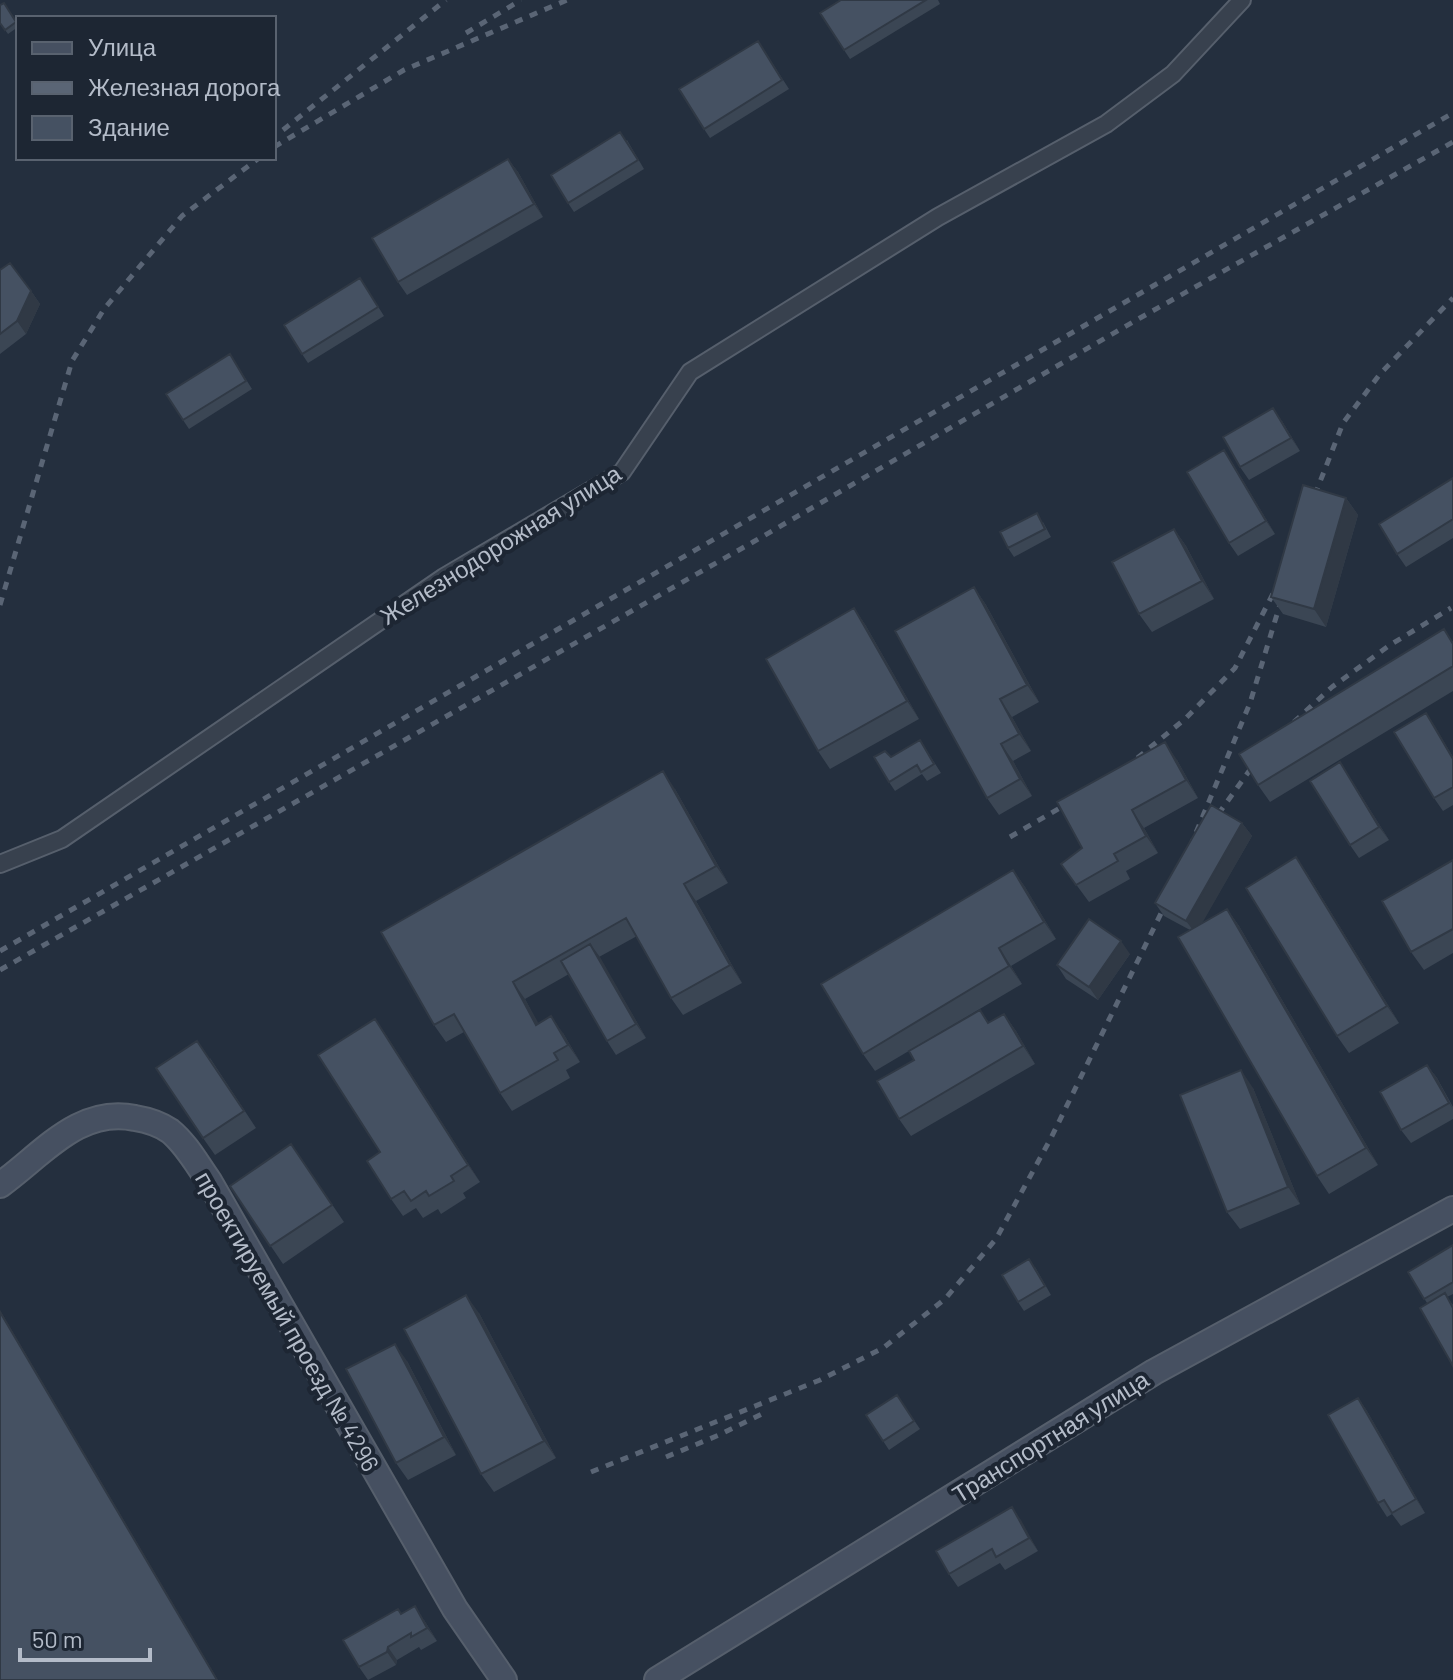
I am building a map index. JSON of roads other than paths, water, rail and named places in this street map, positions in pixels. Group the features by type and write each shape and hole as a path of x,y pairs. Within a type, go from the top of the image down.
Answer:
{"street":[{"name":"Железнодорожная улица","path":"0,864 62,839 444,577 622,472 690,372 938,217 1106,124 1173,74 1242,0"},
{"name":"проектируемый проезд № 4296","path":"0,1185 70,1130 96,1117 126,1116 169,1130 216,1192 455,1609 504,1680"},
{"name":"Транспортная улица","path":"657,1680 1154,1372 1453,1209"}],"railway":[{"path":"283,130 446,0"},
{"path":"466,33 521,0"},
{"path":"276,146 404,70 567,0"},
{"path":"0,951 1453,113"},
{"path":"0,970 1453,142"},
{"path":"0,605 72,361 104,309 182,216 256,160"},
{"path":"1309,510 1343,423 1380,374 1453,298"},
{"path":"1125,768 1185,719 1235,668 1280,580"},
{"path":"1190,847 1250,703 1285,588"},
{"path":"1282,733 1332,687 1390,645 1451,608"},
{"path":"1209,827 1262,753"},
{"path":"1010,837 1077,798"},
{"path":"591,1472 820,1380 883,1348 945,1299 996,1239 1051,1138 1170,895"},
{"path":"666,1457 764,1413"}]}
